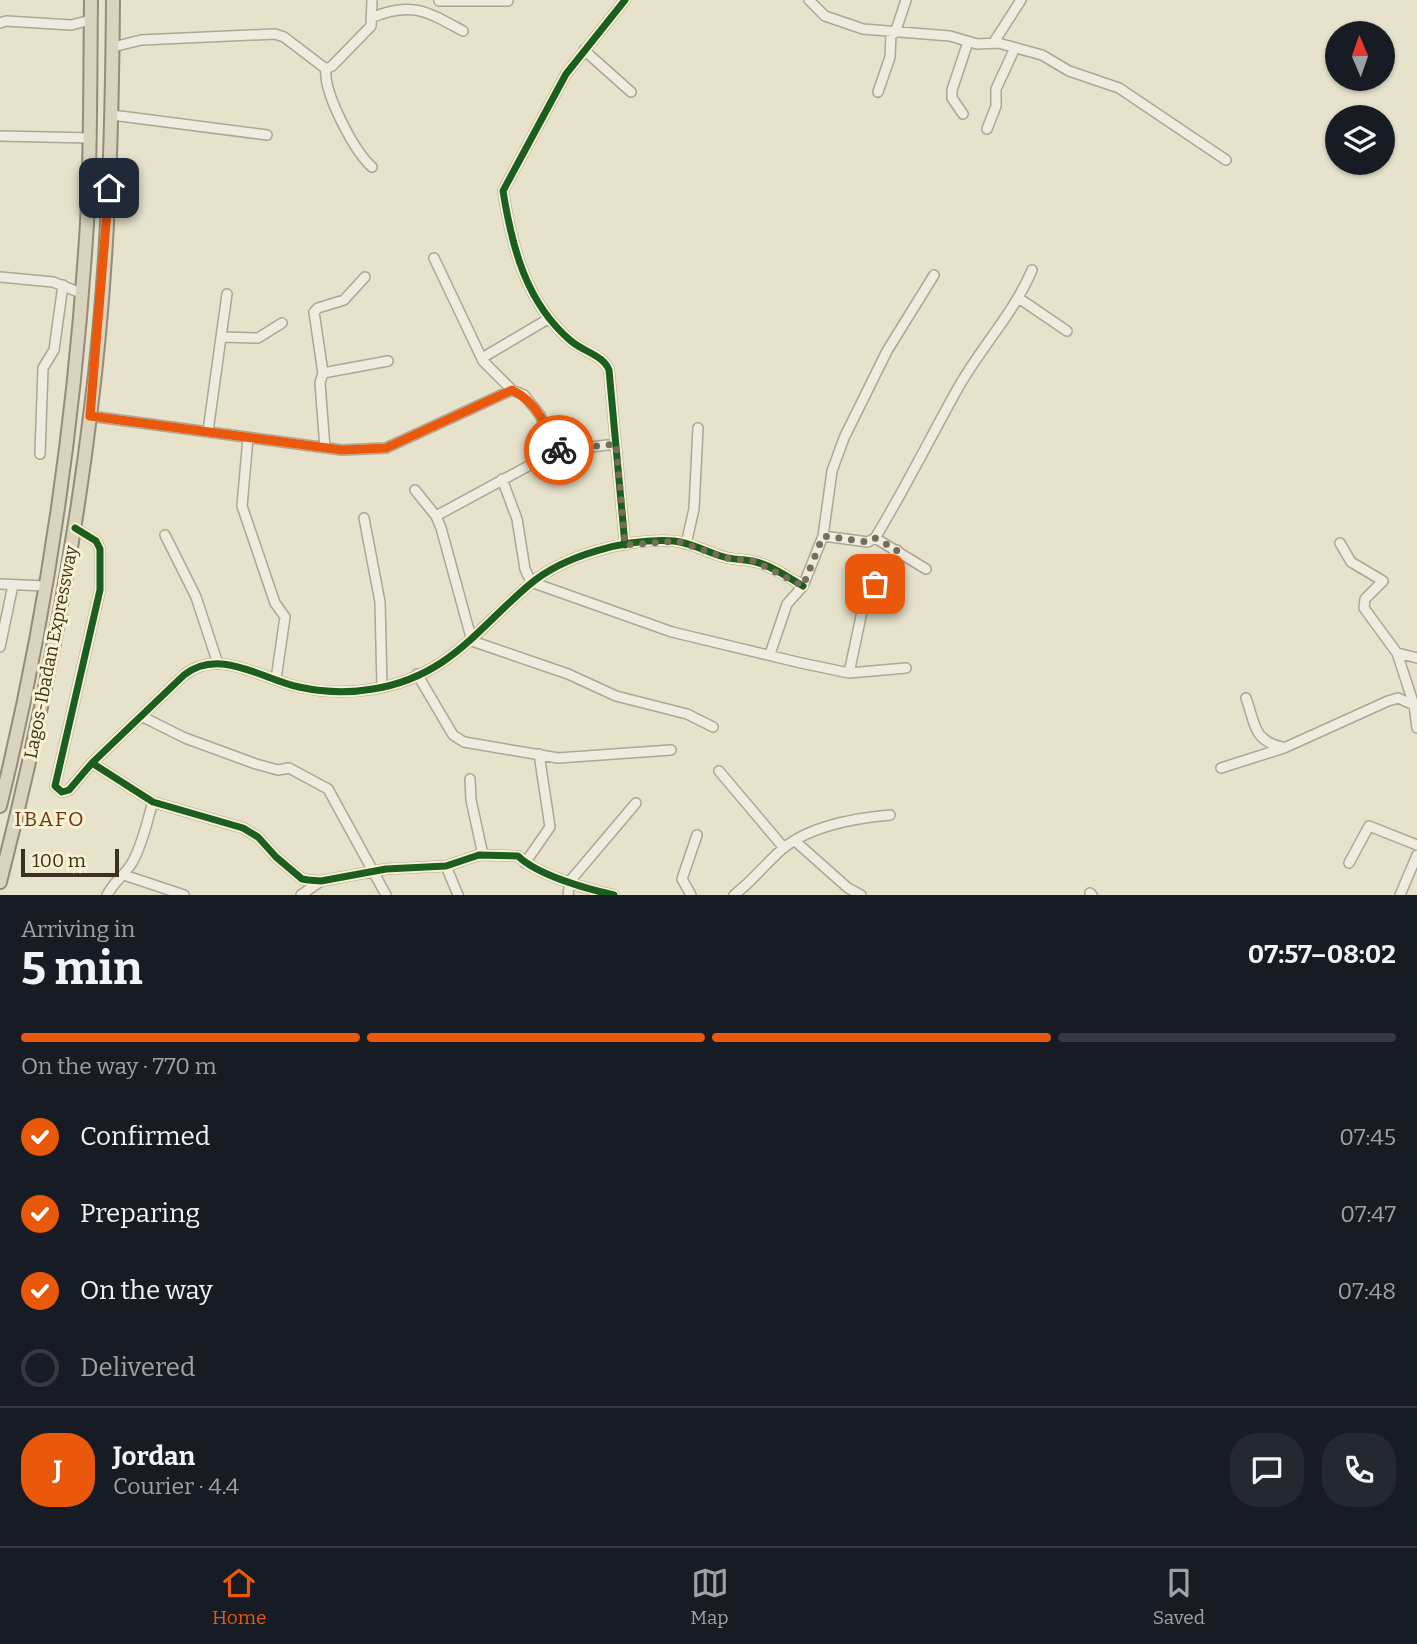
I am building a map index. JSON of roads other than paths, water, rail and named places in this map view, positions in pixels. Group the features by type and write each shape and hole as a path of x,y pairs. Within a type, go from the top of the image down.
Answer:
{"highway":[{"name":"Lagos-Ibadan Expressway","path":"0,806 24,701 69,422 91,138 91,0"},
{"name":"Lagos-Ibadan Expressway","path":"0,882 23,795 48,677 75,528 90,416 101,307 112,115 113,0"}],"street":[{"path":"326,69 371,26 372,0"},
{"path":"435,16 439,0 508,1"},
{"path":"625,0 566,74 503,191 517,260 548,319 573,343 606,363 625,545"},
{"path":"809,0 825,16 840,23 893,33 950,36 968,42 994,42 1014,50 1042,55 1069,71 1119,88 1226,160"},
{"path":"878,92 890,57 893,33 905,0"},
{"path":"994,42 1021,0"},
{"path":"373,17 402,7 435,16 463,31"},
{"path":"0,23 6,21 71,25 91,20"},
{"path":"113,47 167,38 275,34 284,37 326,69"},
{"path":"963,114 952,98 952,90 968,42"},
{"path":"584,50 631,92"},
{"path":"987,128 996,106 996,89 1014,50"},
{"path":"326,69 324,80 329,97 372,167"},
{"path":"112,115 267,135"},
{"path":"0,136 91,138"},
{"path":"433,258 482,358 512,390 524,396 540,415 556,451"},
{"path":"823,536 868,542 875,538 959,386 1004,315 1020,299 1032,270"},
{"path":"770,654 787,604 803,586 823,536 832,471 845,438 887,351 934,275"},
{"path":"0,277 35,279 62,285 81,293"},
{"path":"325,448 320,383 323,373 314,312 318,307 344,300 365,277"},
{"path":"40,454 43,368 54,350 62,285"},
{"path":"208,431 227,294"},
{"path":"1020,299 1067,331"},
{"path":"482,358 548,319"},
{"path":"220,337 252,339 282,324"},
{"path":"323,373 388,361"},
{"path":"90,416 325,448 386,448 512,390"},
{"path":"686,544 694,509 698,428"},
{"path":"248,438 242,506 275,603 285,617 276,679"},
{"path":"436,516 556,451 616,444"},
{"path":"502,479 517,519 525,569 531,582 672,632 849,673 906,668"},
{"path":"415,491 436,516 472,641"},
{"path":"364,518 380,602 382,687"},
{"path":"75,528 96,541 100,549 100,590 72,702 55,786 57,790 69,790 92,763 191,670 201,665 242,667 276,679 323,690 382,687 446,661 472,641 494,616 531,582 551,570 625,545 661,541 686,544 726,558 754,561 803,586"},
{"path":"165,535 197,597 218,664"},
{"path":"875,538 926,569"},
{"path":"1340,543 1351,562 1383,581 1365,599 1364,608 1397,653 1414,705 1417,728"},
{"path":"849,673 863,607 897,550"},
{"path":"0,584 44,586"},
{"path":"0,647 13,585"},
{"path":"472,641 568,674 616,696 687,714 713,727"},
{"path":"1397,653 1417,658"},
{"path":"417,674 457,739 577,759 637,750 671,750"},
{"path":"1246,698 1260,738 1268,744 1283,748"},
{"path":"1221,768 1283,748 1388,701 1398,698 1414,705"},
{"path":"143,717 185,738 256,764 278,770 289,768 328,789 386,895"},
{"path":"525,863 550,827 540,754"},
{"path":"92,763 153,802 243,828 258,837 302,879 321,881 375,871 446,866 483,855 518,856 525,863 614,895"},
{"path":"719,771 784,848"},
{"path":"470,779 471,800 483,855"},
{"path":"107,895 114,880 124,875 134,859 153,802"},
{"path":"568,895 570,881 636,803"},
{"path":"734,895 795,841 842,823 890,815"},
{"path":"1349,863 1368,826 1417,845"},
{"path":"691,895 682,879 697,835"},
{"path":"795,841 846,891 861,895"},
{"path":"1400,895 1417,855"},
{"path":"446,866 458,895"},
{"path":"124,875 184,895"},
{"path":"301,895 321,881"}],"district":[{"name":"IBAFO","path":"50,819"}]}
